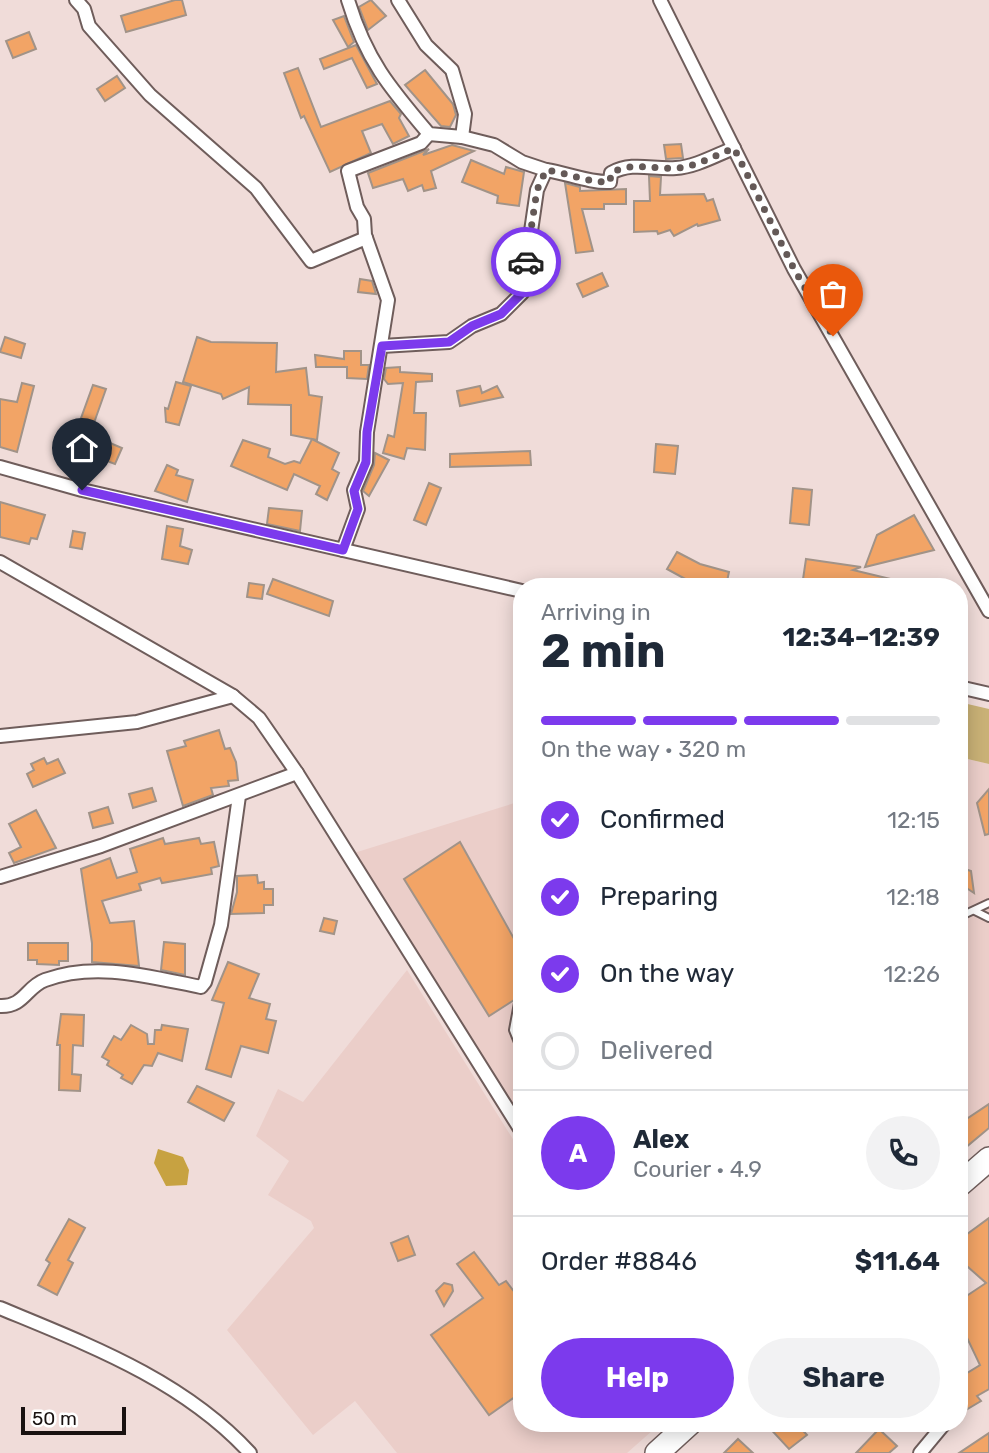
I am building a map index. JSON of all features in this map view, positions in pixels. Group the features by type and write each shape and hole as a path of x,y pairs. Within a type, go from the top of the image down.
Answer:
{"highway":[{"path":"968,1174 989,1159"},
{"path":"669,1449 683,1432"}],"street":[{"path":"76,0 84,9 89,26 150,94 256,188 311,261 366,238"},
{"path":"348,0 360,40 390,89 429,134 462,137 494,145 522,162 546,170 572,173 599,183 610,182 611,173 618,169 637,166 676,169 734,148"},
{"path":"398,0 426,45 452,70 465,114 462,137"},
{"path":"660,0 794,269 989,611"},
{"path":"343,550 358,509 354,491 366,462 367,432 388,300 366,238 364,219 357,207 348,171 421,143 429,134"},
{"path":"382,346 449,342 472,326 501,314 522,293 537,190 546,170"},
{"path":"0,467 82,490 513,589"},
{"path":"0,562 233,696 258,718 297,773 513,1118"},
{"path":"968,689 989,694"},
{"path":"0,736 137,722 233,696"},
{"path":"0,877 101,846 297,773"},
{"path":"0,1006 24,1000 44,980 94,971 121,972 201,986 205,982 221,925 239,796"},
{"path":"0,1308 86,1343 182,1393 250,1453"},
{"path":"920,1453 938,1432"},
{"path":"926,1453 944,1432"}],"lane":[{"path":"968,914 989,903"},
{"path":"975,911 989,918"}],"shaded area":[{"path":"968,704 989,709 989,764 968,759"},
{"path":"968,759 989,764 989,1104 968,1118"},
{"path":"513,803 513,1105 354,853"},
{"path":"407,970 513,1139 513,1432 651,1432 627,1453 397,1453 355,1401 313,1435 227,1330 314,1228 311,1221 268,1195 289,1161 256,1136 278,1089 303,1102"},
{"path":"158,1149 183,1157 189,1170 187,1185 166,1186 154,1163"}],"building":[{"path":"182,0 186,15 126,32 121,16"},
{"path":"371,0 386,16 368,30 359,7"},
{"path":"344,16 354,42 348,47 333,20"},
{"path":"29,32 36,49 13,58 6,41"},
{"path":"356,45 377,84 367,88 352,58 324,69 320,59"},
{"path":"298,68 321,127 390,101 401,114 399,118 409,136 393,144 382,124 362,131 371,153 330,172 304,116 301,118 284,73"},
{"path":"425,70 453,104 456,115 450,127 441,126 405,85"},
{"path":"117,76 125,88 105,101 97,89"},
{"path":"681,144 683,158 666,159 664,145"},
{"path":"452,145 474,151 431,171 436,188 424,191 422,185 408,191 403,179 373,188 368,173 429,149 423,155"},
{"path":"471,160 504,174 506,167 524,172 519,206 497,203 498,196 462,182"},
{"path":"649,176 661,177 660,195 704,194 707,201 713,199 720,220 698,226 697,224 674,236 670,230 658,234 657,231 634,232 634,201 650,201"},
{"path":"565,183 580,187 580,191 626,189 626,204 604,204 604,209 582,209 593,251 576,253"},
{"path":"602,273 608,286 583,297 577,284"},
{"path":"360,279 372,281 376,294 358,292"},
{"path":"5,337 25,344 21,358 0,352"},
{"path":"197,337 211,342 277,343 276,372 306,368 309,395 322,397 317,440 291,435 291,405 248,404 249,387 223,399 221,394 183,382"},
{"path":"344,351 361,351 361,365 369,365 367,379 347,378 347,367 316,367 315,355 344,359"},
{"path":"400,367 400,372 432,374 432,381 416,382 414,413 426,413 425,450 407,448 404,459 383,453 388,435 394,437 403,383 388,384 384,379 386,368"},
{"path":"176,382 191,386 179,425 166,422 165,408 168,409"},
{"path":"22,383 34,386 17,452 0,447 0,399 17,402"},
{"path":"93,385 106,389 89,437 76,432"},
{"path":"480,386 482,393 497,386 503,397 460,406 457,391"},
{"path":"312,439 339,453 332,469 339,473 327,500 316,494 320,486 294,474 287,490 231,466 243,440 270,449 268,457 285,464 294,461 300,463"},
{"path":"103,440 122,448 115,464 96,457"},
{"path":"656,444 678,446 675,474 654,472"},
{"path":"530,451 531,465 450,467 450,454"},
{"path":"375,453 389,460 369,496 363,491 374,465"},
{"path":"167,465 178,470 176,475 193,480 187,502 155,491"},
{"path":"429,483 441,488 426,525 414,520"},
{"path":"793,488 812,490 809,525 790,523"},
{"path":"0,502 45,515 37,539 31,538 29,544 0,537"},
{"path":"269,508 302,511 300,531 267,524"},
{"path":"914,515 934,550 865,567 877,535"},
{"path":"167,526 183,529 180,546 192,550 188,564 162,559"},
{"path":"73,531 85,533 82,549 70,547"},
{"path":"677,552 700,564 729,572 728,578 683,578 667,569"},
{"path":"806,559 861,567 853,570 886,578 803,578"},
{"path":"273,579 333,601 329,616 267,594"},
{"path":"249,583 264,585 262,599 247,597"},
{"path":"219,730 225,749 230,748 236,762 238,780 228,781 229,786 211,788 213,795 183,806 167,751 186,746 184,741"},
{"path":"44,758 47,764 58,759 65,773 33,787 27,774 34,770 31,764"},
{"path":"152,788 156,801 133,808 129,794"},
{"path":"989,789 989,834 985,835 977,803"},
{"path":"108,807 113,823 93,828 89,813"},
{"path":"36,810 56,848 14,863 9,853 21,847 9,824"},
{"path":"163,838 165,844 199,838 201,844 214,842 219,866 211,868 212,874 162,883 160,878 139,884 141,890 102,901 110,923 134,921 139,966 92,962 92,943 81,869 110,858 117,878 137,872 130,849"},
{"path":"460,842 513,937 513,1001 489,1016 404,879"},
{"path":"968,870 971,871 974,893 968,889"},
{"path":"257,875 258,883 264,882 264,889 273,889 273,905 264,905 264,913 231,914 237,892 237,876"},
{"path":"324,918 337,921 334,934 320,931"},
{"path":"164,942 185,944 185,975 161,970"},
{"path":"28,943 68,943 68,961 59,961 59,965 37,964 37,960 28,960"},
{"path":"228,962 259,974 249,998 270,1004 266,1019 276,1021 268,1053 241,1046 231,1077 206,1069 224,1003 212,1000"},
{"path":"61,1014 84,1015 83,1046 73,1045 72,1074 81,1075 80,1091 59,1090 60,1045 57,1045"},
{"path":"131,1025 147,1034 148,1044 154,1044 155,1030 161,1030 162,1025 188,1029 182,1061 158,1053 152,1066 144,1065 132,1084 121,1078 123,1075 107,1065 109,1061 102,1057 114,1036 121,1040"},
{"path":"197,1086 234,1103 224,1121 188,1102"},
{"path":"989,1104 989,1128 968,1146 968,1118"},
{"path":"989,1218 989,1389 977,1396 981,1401 968,1409 968,1372 980,1365 968,1340 968,1295 986,1283 968,1267 968,1233"},
{"path":"69,1219 85,1228 68,1260 73,1263 57,1295 38,1285 50,1263 46,1260"},
{"path":"408,1236 415,1255 398,1261 391,1243"},
{"path":"474,1252 499,1285 506,1281 513,1290 513,1398 489,1415 431,1335 483,1298 457,1264"},
{"path":"444,1283 452,1285 453,1291 444,1306 436,1291"},
{"path":"773,1432 804,1432 807,1435 789,1449"},
{"path":"876,1432 882,1432 897,1446 889,1453 856,1453"},
{"path":"989,1433 989,1453 959,1453"},
{"path":"738,1439 753,1453 724,1453"}],"way so far":[{"path":"526,262 537,190 546,170 572,173 599,183 610,182 611,173 618,169 662,166 676,169 734,148 794,269 833,336"}],"route":[{"path":"82,490 343,550 358,509 354,491 366,462 364,454 367,432 382,346 449,342 472,326 501,314 522,293 526,262"}]}
